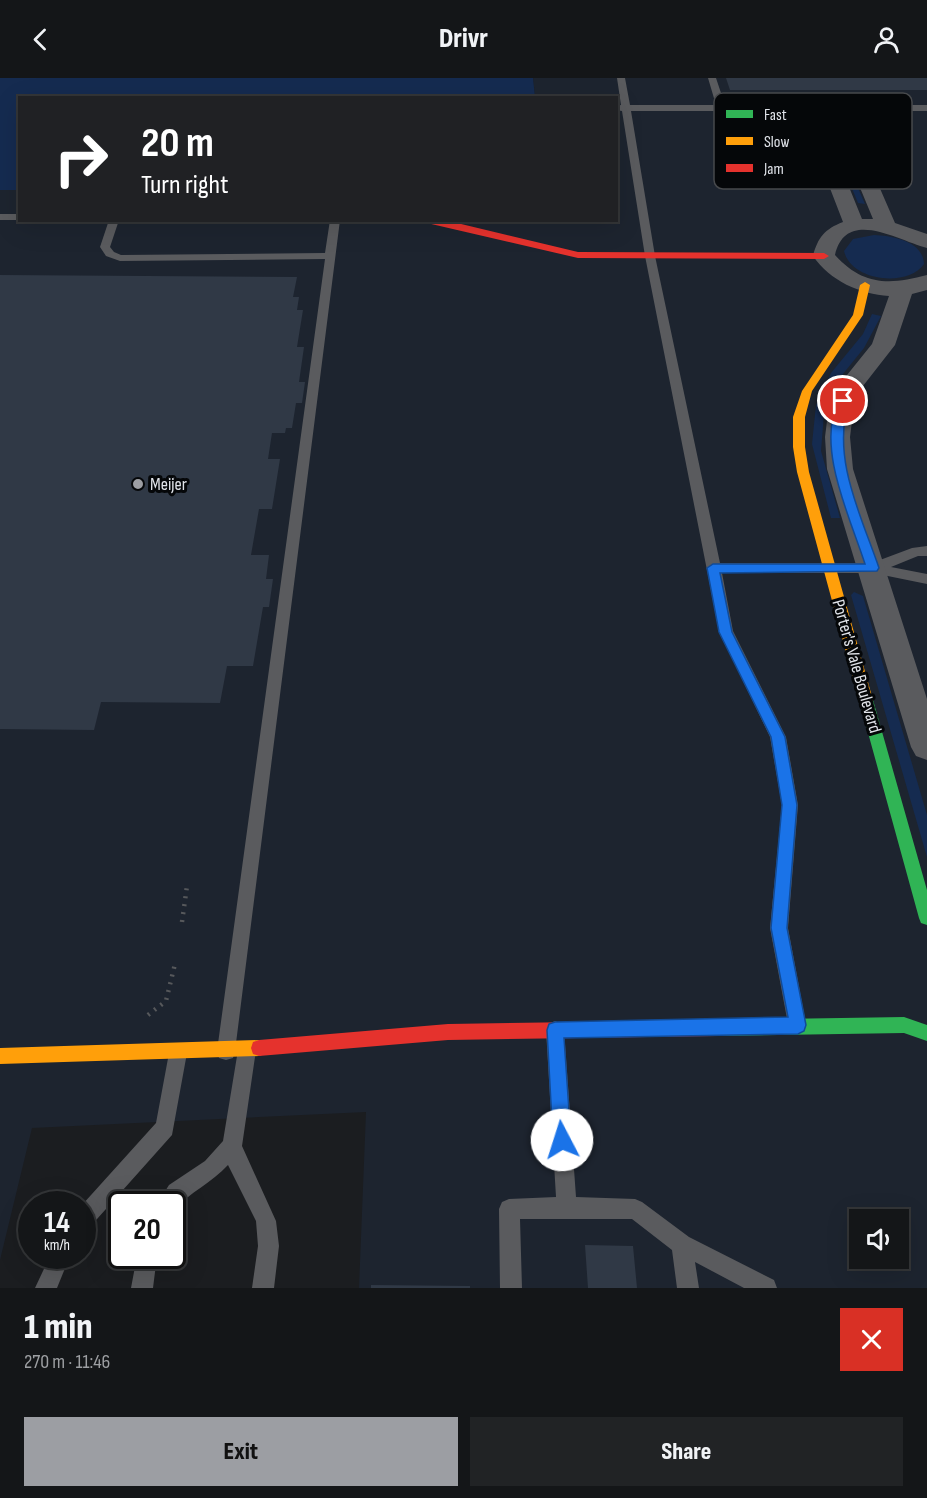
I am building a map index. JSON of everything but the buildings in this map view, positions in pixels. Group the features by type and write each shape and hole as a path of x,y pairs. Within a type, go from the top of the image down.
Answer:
{"street":[{"path":"840,189 855,226"},
{"path":"870,189 886,226"},
{"path":"431,222 457,226 556,252 605,256 824,256"},
{"path":"927,242 910,233 886,226 855,226 832,234 824,243 824,256 840,274 865,285 902,288 927,282"},
{"name":"Porter's Vale Boulevard","path":"865,285 858,315 807,391 799,417 799,447 803,472 927,918"},
{"path":"902,288 896,316 882,346 851,385 837,420 836,442 840,470 873,568 927,747"},
{"path":"0,1056 226,1051 448,1032 904,1025 927,1033"}],"lane":[{"path":"621,78 621,108 726,632 778,737 790,805 779,928 798,1025"},
{"path":"712,78 716,93"},
{"path":"621,108 714,108"},
{"path":"0,217 18,217"},
{"path":"113,222 105,247 110,254 120,258 330,255"},
{"path":"226,1051 335,222"},
{"path":"873,568 917,551 927,551"},
{"path":"713,568 873,568 927,579"},
{"path":"555,1030 567,1207"},
{"path":"248,1049 232,1146 235,1161 264,1218 268,1232 263,1288"},
{"path":"96,1205 165,1128 178,1053"},
{"path":"178,1191 212,1168 232,1146"},
{"path":"511,1288 509,1209 567,1207 635,1209 682,1244 766,1288"},
{"path":"682,1244 688,1288"},
{"path":"46,1288 54,1269"},
{"path":"142,1288 145,1269"}],"path":[{"path":"182,922 188,886"},
{"path":"140,1016 152,1014 164,1006 171,991 175,964"}],"shaded area":[{"path":"0,78 533,78 535,96 18,96 18,190 0,190"},
{"path":"533,78 927,78 927,1288 359,1288 366,1112 32,1128 0,1260 0,190 18,190 18,222 618,222 618,96 535,96"},
{"path":"852,189 858,189 865,204 858,203"},
{"path":"874,235 906,241 913,245 922,256 924,264 916,272 893,278 868,275 857,269 849,261 844,251 853,239"},
{"path":"872,314 881,316 864,348 834,385 824,414 821,451 840,518 831,518 812,444 816,405 831,373 863,334"},
{"path":"854,592 863,596 927,815 927,857 851,595"}],"traffic: fast":[{"path":"866,700 927,918"},
{"path":"717,1028 904,1025 927,1033"}],"traffic: slow":[{"path":"865,285 858,315 807,391 799,417 799,447 803,472 866,700"},
{"path":"0,1056 259,1048"}],"traffic: jam":[{"path":"431,222 578,255 824,256"},
{"path":"259,1048 448,1032 717,1028"}],"place":[{"name":"Meijer","path":"138,484"}],"route":[{"path":"562,1140 555,1030 798,1025 779,928 790,805 778,737 726,632 713,568 873,568 840,470 836,442 837,420 843,401"}]}
